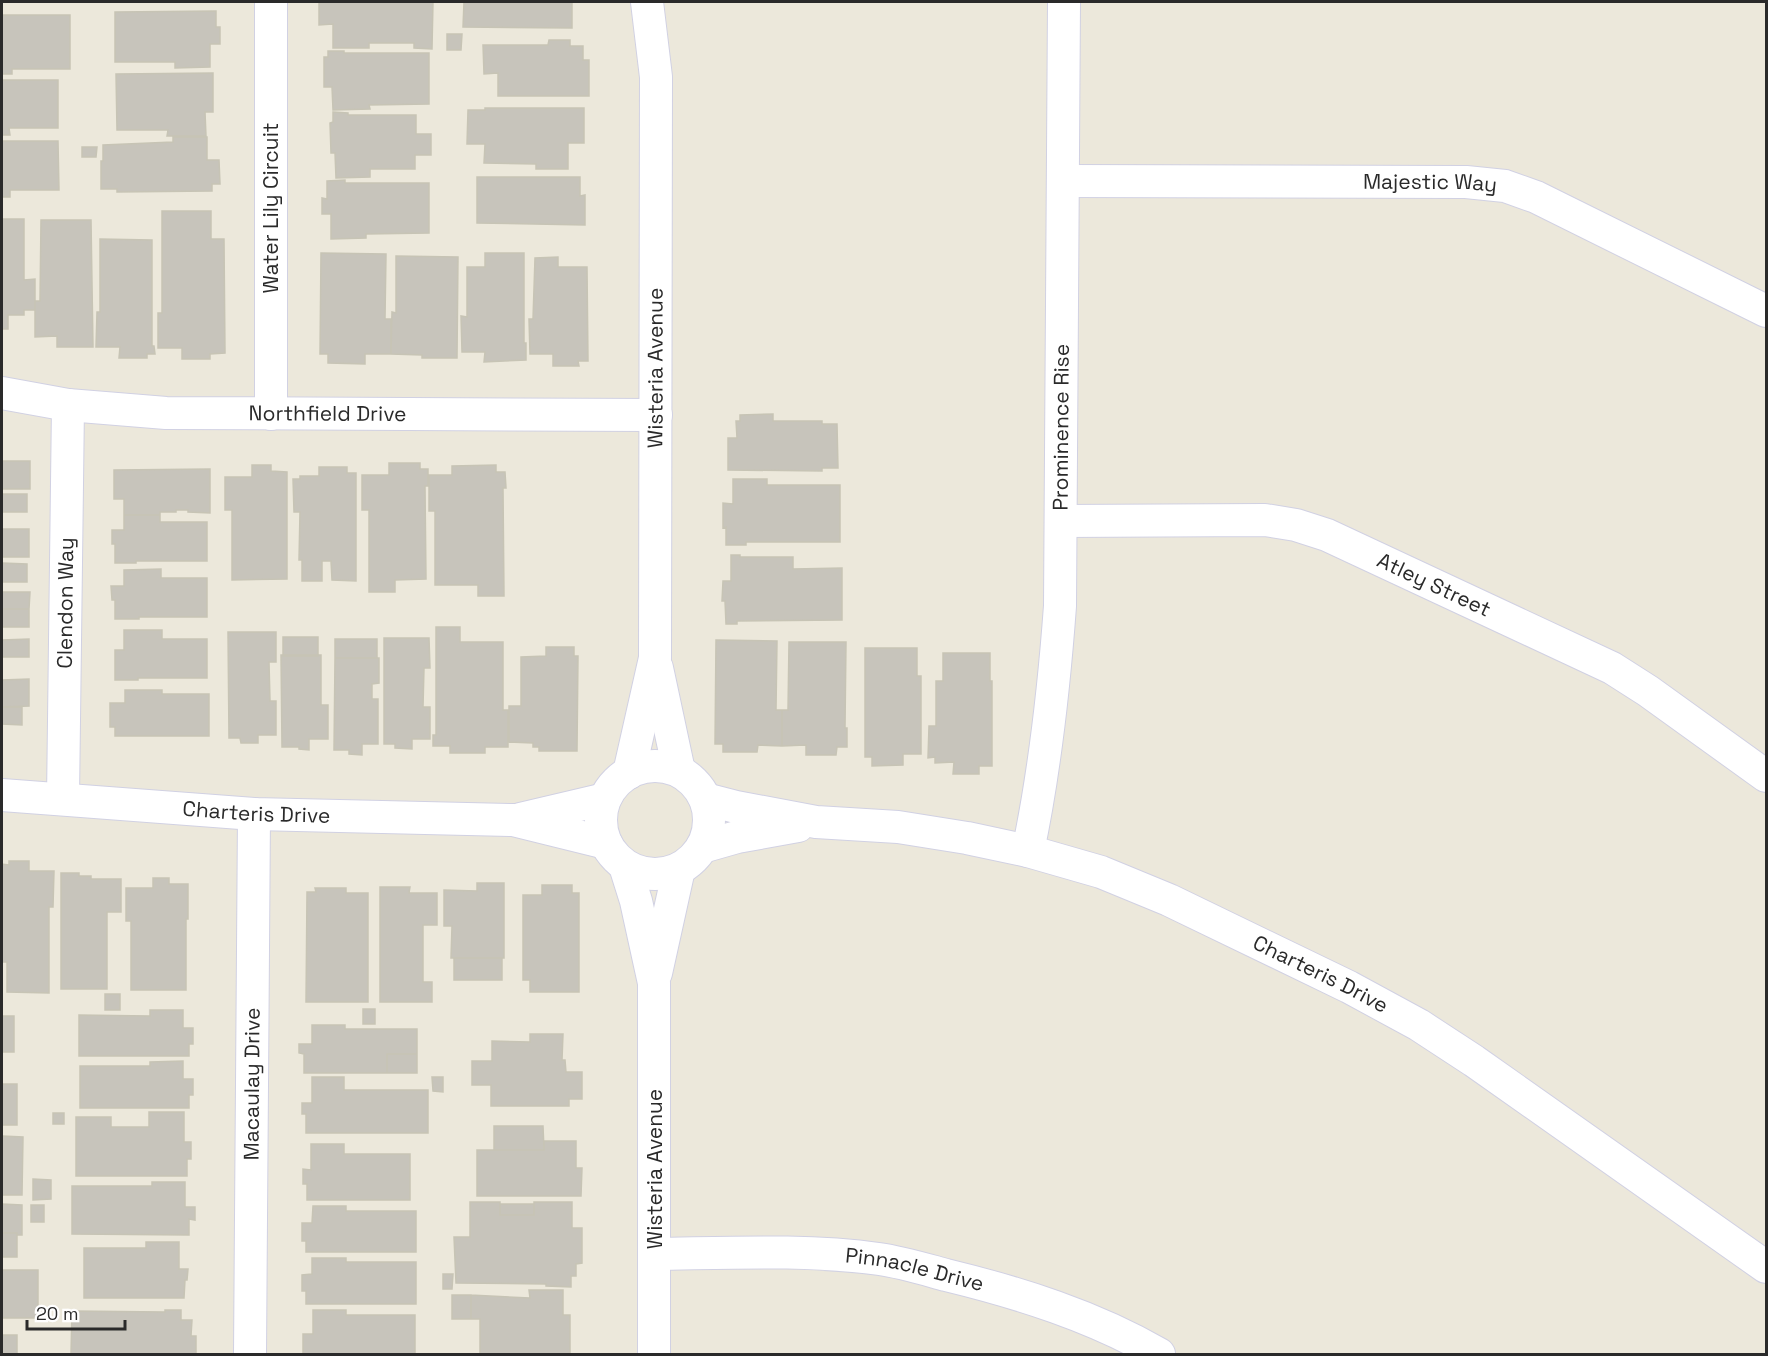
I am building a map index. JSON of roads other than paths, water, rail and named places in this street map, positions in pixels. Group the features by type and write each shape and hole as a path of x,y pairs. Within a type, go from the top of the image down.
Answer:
{"street":[{"name":"Water Lily Circuit","path":"271,2 271,414"},
{"name":"Wisteria Avenue","path":"647,2 656,77 655,658 679,771"},
{"name":"Wisteria Avenue","path":"656,77 668,2"},
{"name":"Prominence Rise","path":"1028,850 1037,807 1054,685 1060,606 1064,2"},
{"name":"Majestic Way","path":"1064,181 1466,182 1505,186 1536,197 1763,300"},
{"name":"Northfield Drive","path":"2,393 68,405 166,412 656,415"},
{"name":"Clendon Way","path":"63,800 68,405"},
{"name":"Atley Street","path":"1061,521 1265,520 1296,525 1328,535 1612,668 1767,776"},
{"name":"Wisteria Avenue","path":"629,773 655,658"},
{"path":"645,767 662,767 679,771 699,787 705,798 709,814 708,831 702,846 688,863 679,869 660,874 642,872 616,854 601,828 601,813 605,799 611,788 629,773 645,767"},
{"name":"Charteris Drive","path":"2,795 254,814 513,820 605,799"},
{"name":"Charteris Drive","path":"705,798 736,807 816,822 898,827 1028,850 1101,872 1169,900 1349,987 1419,1025 1474,1061 1767,1267"},
{"name":"Macaulay Drive","path":"250,1354 254,814"},
{"name":"Charteris Drive","path":"513,820 616,854"},
{"name":"Charteris Drive","path":"702,846 816,822"},
{"name":"Wisteria Avenue","path":"616,854 636,901 654,983 654,1354"},
{"name":"Wisteria Avenue","path":"654,983 679,869"},
{"name":"Pinnacle Drive","path":"655,1254 819,1254 880,1259 1007,1290 1081,1317 1160,1354"}]}
